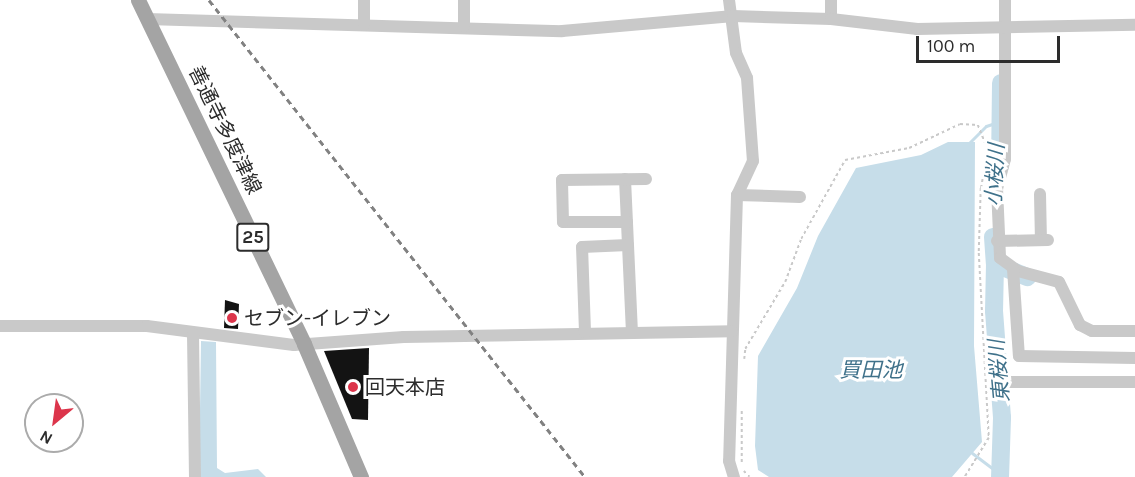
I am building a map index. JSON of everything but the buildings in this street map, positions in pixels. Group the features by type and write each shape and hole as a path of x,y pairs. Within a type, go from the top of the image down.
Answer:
{"main road":[{"name":"善通寺多度津線","path":"138,0 304,344 361,477"}],"street":[{"path":"364,0 364,25"},
{"path":"464,0 464,26"},
{"path":"729,0 733,16 736,53 747,78 753,161 736,195 729,461 734,477"},
{"path":"831,0 831,20"},
{"path":"1005,0 1008,27 1005,159 997,188 997,241 1003,264 1013,272 1060,285 1080,325 1092,331 1135,331"},
{"path":"147,19 464,26 562,31 733,16 831,20 917,29 1135,25"},
{"path":"625,179 632,331"},
{"path":"627,222 563,222 562,180 646,179"},
{"path":"736,195 777,192 800,197"},
{"path":"997,241 1045,240 1040,194"},
{"path":"585,332 582,247 628,245"},
{"path":"1013,272 1019,356 1135,358"},
{"path":"0,326 147,326 193,334 304,344 585,332 732,331"},
{"path":"193,334 195,477"},
{"path":"1005,382 1135,382"}],"path":[{"path":"743,369 744,349 785,282 801,240 845,160 919,146 960,124 979,126 984,131 988,162 981,188 980,253 989,438 981,457 965,477"}],"water":[{"name":"買田池","path":"948,142 975,142 974,346 982,442 952,477 769,477 758,470 755,446 758,356 797,288 818,236 856,168 921,155"},
{"path":"201,341 216,342 217,468 225,473 258,469 266,477 199,477"}],"waterway":[{"name":"小桜川","path":"1000,166 1001,83"},
{"path":"969,143 986,126 998,122"},
{"name":"小桜川","path":"993,237 995,264 1028,277"},
{"name":"東桜川","path":"995,264 994,311 1002,418 1000,477"},
{"path":"972,453 999,473"}],"railway":[{"path":"209,0 585,477"}],"place":[{"name":"セブン-イレブン","path":"232,318"},
{"name":"回天本店","path":"353,387"}]}
